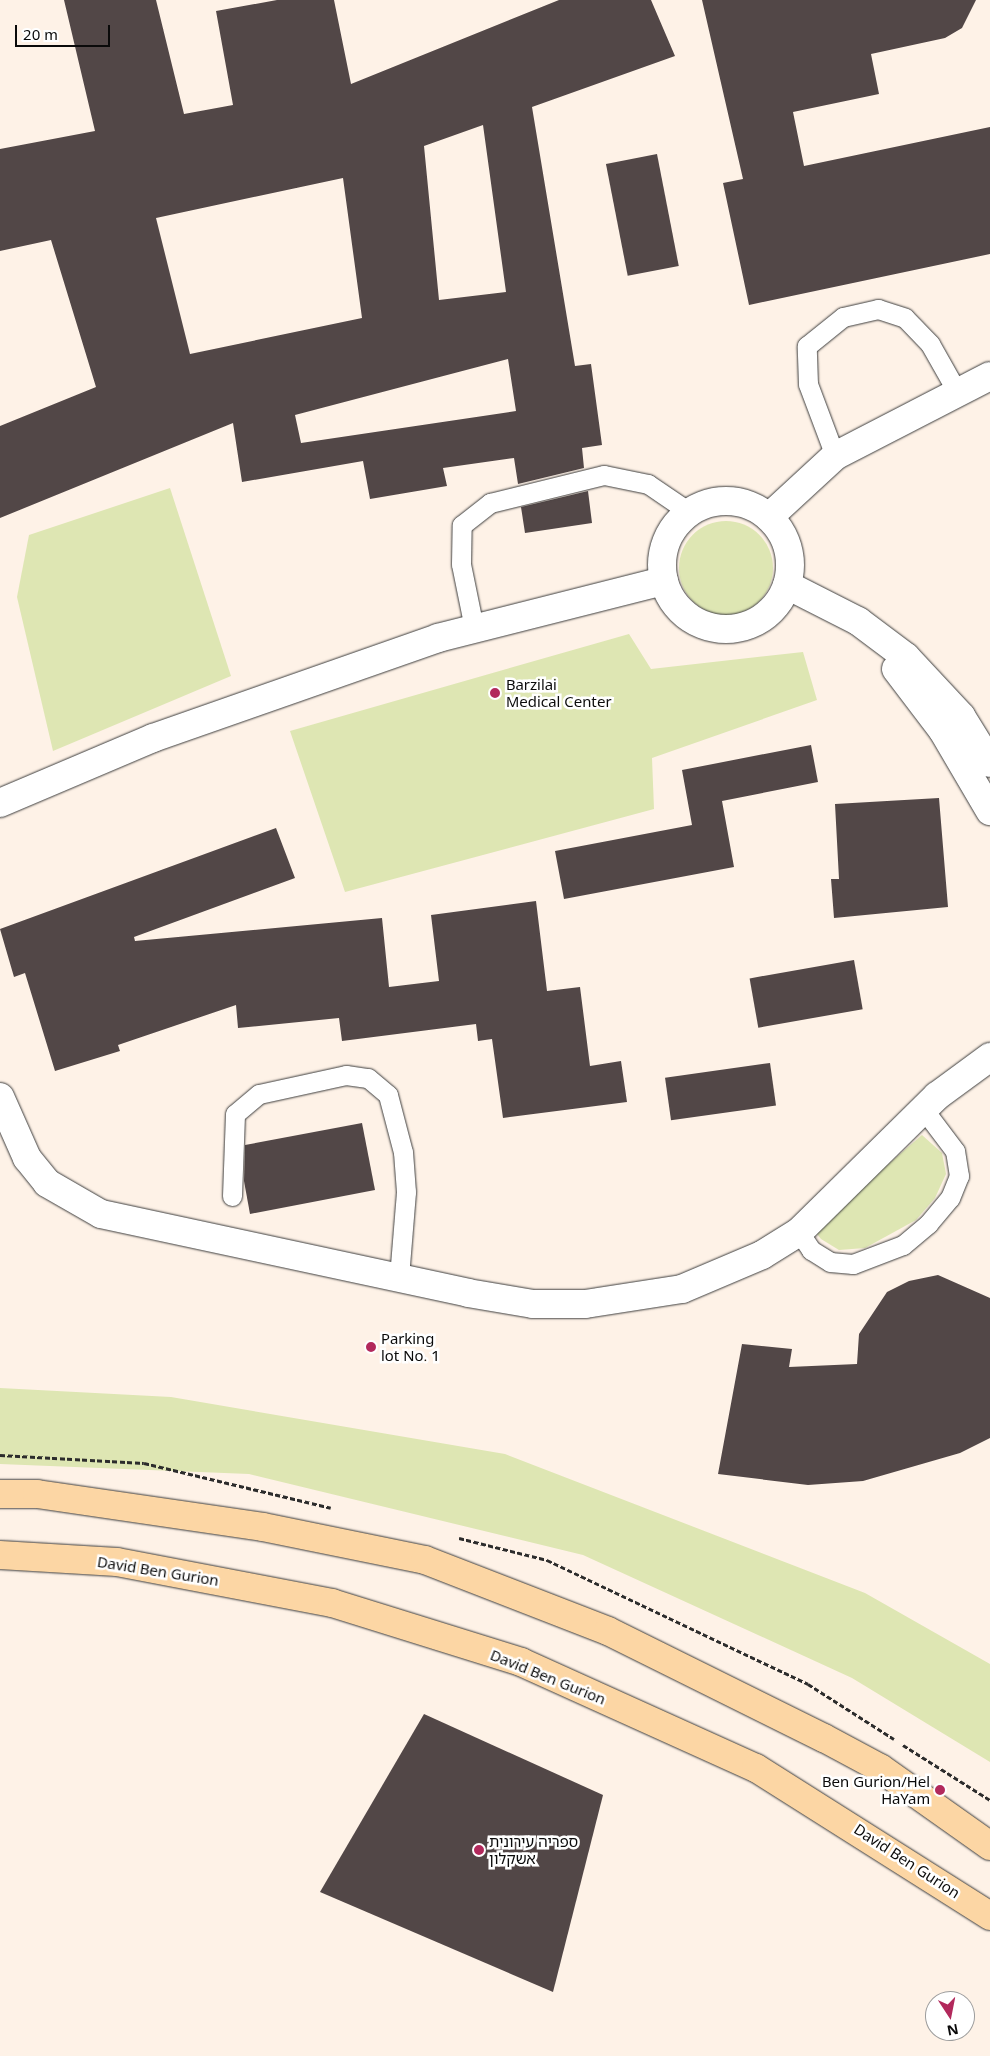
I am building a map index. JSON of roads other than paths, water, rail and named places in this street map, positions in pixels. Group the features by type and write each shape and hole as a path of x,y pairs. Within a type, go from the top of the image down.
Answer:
{"main road":[{"path":"0,1494 37,1494 263,1527 425,1560 608,1631 816,1734 880,1768 990,1846"},
{"name":"David Ben Gurion","path":"0,1555 117,1562 332,1603 521,1662 756,1768 926,1871 990,1916"}],"street":[{"path":"769,517 834,456 956,390 990,376"},
{"path":"722,501 738,502 769,517 779,528 790,555 788,585 778,603 763,617 724,629 687,616 664,582 666,543 690,512 722,501"},
{"path":"0,803 153,738 474,628 664,582"},
{"path":"788,585 858,621 906,657 961,716 990,763"},
{"path":"858,621 943,732 990,811"},
{"path":"0,1097 27,1158 47,1182 101,1214 533,1304 632,1299 682,1289 723,1273 799,1232 924,1110 990,1057"}],"lane":[{"path":"834,456 808,384 807,346 843,317 878,309 905,318 930,344 956,390"},
{"path":"474,628 460,564 462,525 490,503 604,475 648,484 690,512"},
{"path":"232,1196 235,1114 259,1094 346,1075 368,1078 388,1095 403,1152 406,1192 399,1277"},
{"path":"799,1232 811,1250 830,1262 853,1264 904,1245 928,1224 950,1198 958,1176 955,1151 924,1110"}],"place":[{"name":"Barzilai Medical Center","path":"495,693"},
{"name":"Parking lot No. 1","path":"371,1347"},
{"name":"Ben Gurion/Hel HaYam","path":"940,1790"},
{"name":"ספריה עירונית אשקלון","path":"479,1850"}]}
